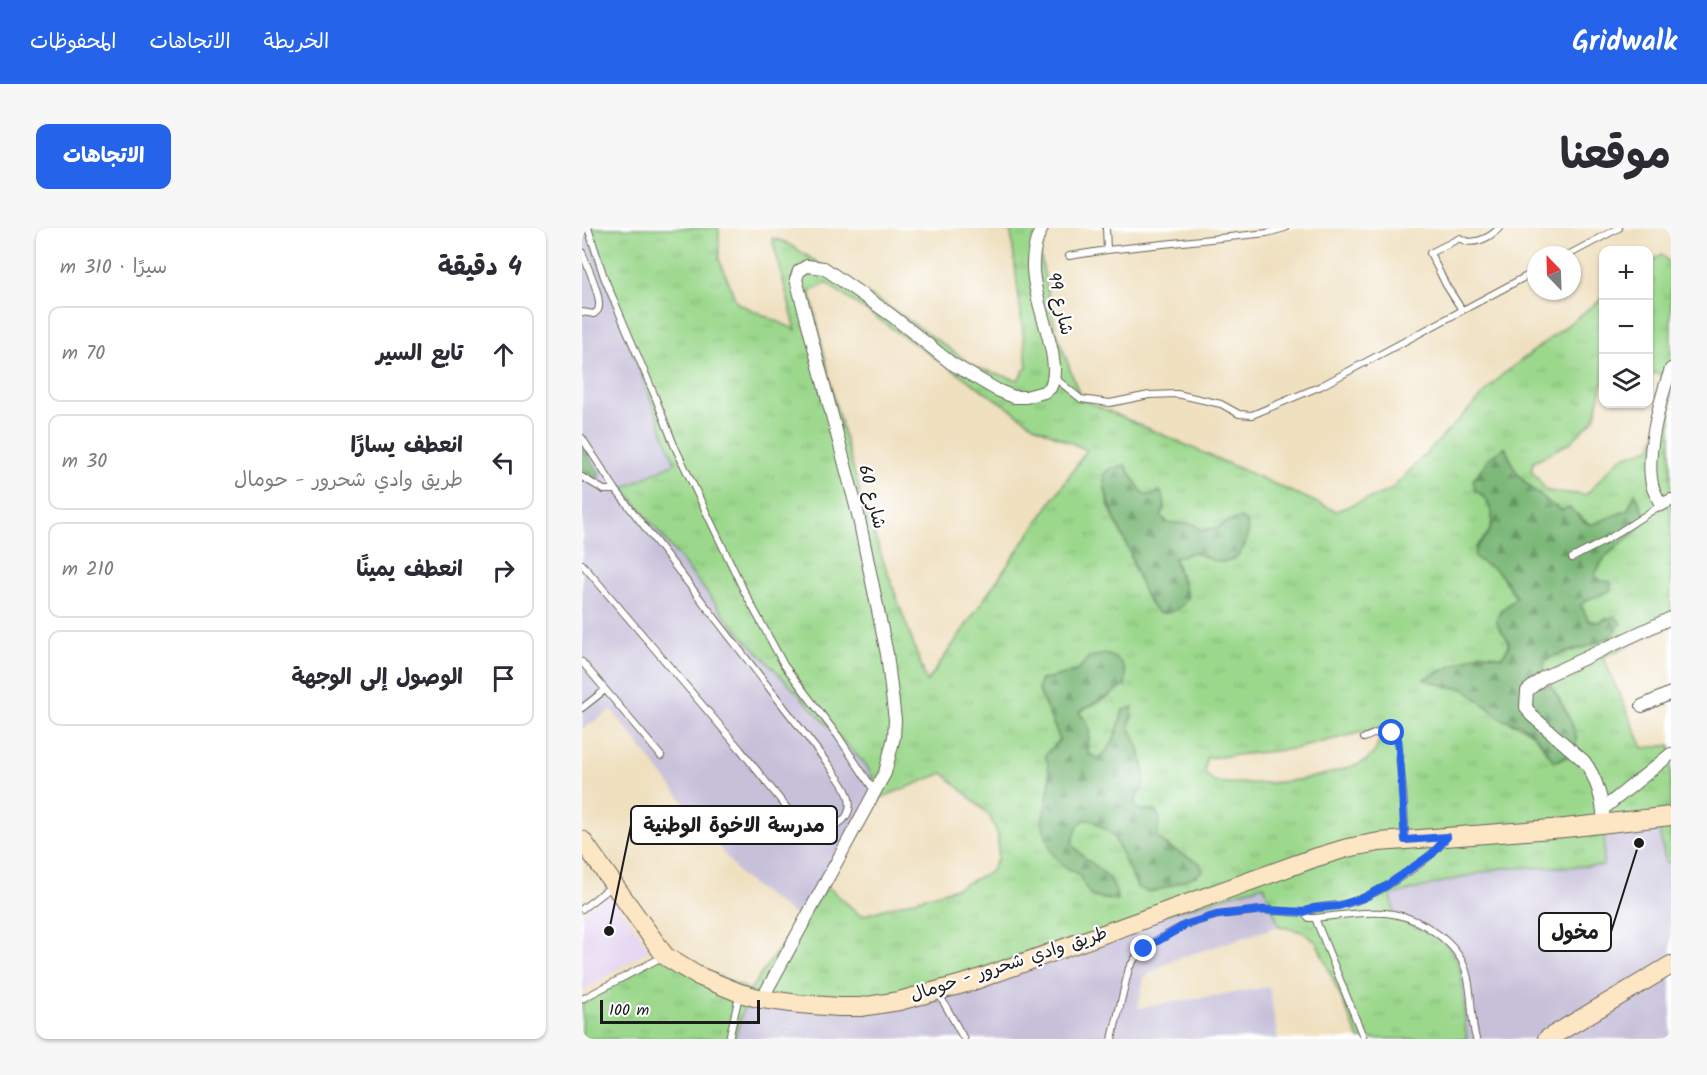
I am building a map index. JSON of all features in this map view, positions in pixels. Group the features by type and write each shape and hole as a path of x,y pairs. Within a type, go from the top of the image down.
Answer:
{"main road":[{"name":"طريق وادي شحرور - حومال","path":"582,840 664,956 696,975 740,993 762,999 799,1004 861,1007 938,992 1314,858 1358,846 1447,837 1604,816 1671,816"},
{"path":"1547,1039 1671,965"}],"street":[{"name":"شارع 99","path":"1042,228 1032,253 1032,266 1049,338 1052,383"},
{"name":"شارع 60","path":"762,999 876,793 885,773 894,737 895,720 890,675 858,514 796,285 799,271 807,266 824,268 883,309 951,363 997,390 1014,397 1026,397 1044,392 1052,383"},
{"path":"1666,502 1653,488 1651,471 1657,415 1671,369"},
{"path":"1604,816 1600,795 1591,770 1584,761 1531,715 1526,707 1527,691 1544,678 1671,618"},
{"path":"1642,706 1671,693"},
{"path":"1604,816 1671,754"}],"lane":[{"path":"588,228 604,277 674,445 744,591 784,665 838,736 876,793"},
{"path":"1106,228 1107,250"},
{"path":"1069,256 1267,233 1285,228"},
{"path":"1462,310 1430,253 1460,238 1464,242 1475,242 1493,234 1499,228"},
{"path":"1581,248 1618,228"},
{"path":"582,252 599,306 594,314 582,312"},
{"path":"1052,383 1081,399 1110,403 1149,395 1177,394 1221,404 1239,414 1252,415 1320,386 1527,276"},
{"path":"582,438 616,490 804,732 844,788 849,797 849,807 840,822 818,830 807,828 798,822 740,749 582,564"},
{"path":"582,477 604,490 616,490"},
{"path":"1572,558 1605,541 1666,502"},
{"path":"582,662 661,756"},
{"path":"582,708 605,690"},
{"path":"1364,738 1385,730 1392,733 1398,740 1405,840"},
{"path":"1112,1039 1129,968 1136,957 1151,943 1185,925 1217,915 1263,910 1304,912 1314,908 1349,903 1374,893 1432,854 1447,837"},
{"path":"582,909 614,884"},
{"path":"1304,912 1309,918 1393,914 1426,927 1444,939 1459,954 1467,974 1476,1039"},
{"path":"1315,918 1364,1039"},
{"path":"582,999 664,956"},
{"path":"938,992 964,1039"},
{"path":"729,1039 740,993"}],"shaded area":[{"path":"582,228 585,228 675,463 624,489 734,627 866,765 875,782 878,799 800,919 742,877 612,710 582,729 582,471 588,475 598,468 582,447"},
{"path":"1658,825 1666,862 1671,862 1671,1039 1467,1039 1460,966 1431,934 1395,919 1390,895 1501,868 1603,866 1605,830"},
{"path":"1265,885 1279,926 1167,962 1144,978 1138,1008 1269,987 1278,1039 734,1039 744,1008 856,1007"},
{"path":"608,892 650,949 582,991 582,913"}],"green space":[{"path":"719,228 719,259 737,303 796,330 772,238 785,242 906,318 977,368 1018,380 1027,366 1011,232 1001,228 1049,228 1040,253 1055,328 1081,399 1336,511 1391,490 1502,375 1599,301 1599,400 1595,418 1570,443 1534,461 1531,470 1547,491 1586,495 1620,458 1651,448 1671,391 1671,626 1603,657 1643,748 1671,745 1671,862 1666,863 1658,825 1605,831 1603,866 1501,868 1391,895 1395,919 1438,938 1449,948 1456,959 1463,984 1467,1039 1359,1039 1317,943 1302,932 1279,926 1264,885 856,1007 744,1008 734,1039 582,1039 582,1003 670,947 689,959 694,966 750,990 800,919 828,887 861,916 956,888 990,872 998,858 998,835 989,815 943,773 878,799 875,782 866,765 734,627 624,488 675,463 586,229","holes":["827,284 1035,426 1087,450 927,682 863,504 835,402 810,291","1505,447 1516,472 1529,486 1552,505 1577,514 1591,525 1628,510 1635,494 1646,517 1635,532 1612,551 1599,566 1595,576 1611,590 1586,600 1581,605 1589,621 1598,622 1606,618 1610,637 1587,647 1553,656 1545,661 1543,670 1566,711 1577,738 1547,753 1530,732 1497,715 1469,691 1432,682 1491,654 1501,657 1508,646 1506,636 1500,629 1500,611 1516,598 1501,575 1475,548 1488,533 1492,521 1488,503 1475,490 1479,475 1489,460","1130,473 1144,495 1160,492 1161,516 1168,523 1186,524 1201,530 1217,528 1231,520 1247,522 1249,530 1244,547 1210,559 1193,552 1183,556 1174,556 1188,597 1135,572 1130,553 1108,504 1104,483","1088,658 1110,696 1079,712 1090,729 1088,754 1097,758 1108,750 1115,737 1123,710 1132,717 1129,726 1140,754 1145,777 1136,800 1136,809 1155,811 1156,837 1179,853 1197,876 1159,890 1144,890 1137,887 1113,835 1092,820 1084,820 1078,825 1072,842 1076,851 1106,875 1109,900 1093,897 1079,874 1063,866 1042,823 1050,782 1045,755 1060,740 1038,689 1040,681 1077,671","1379,728 1379,741 1372,755 1357,765 1328,774 1296,780 1247,784 1214,782 1205,772 1206,758 1294,749"]},
{"path":"1662,254 1671,265 1671,375 1653,373 1653,261"},
{"path":"582,447 600,474 598,478 582,471"},
{"path":"1505,447 1518,474 1529,486 1556,507 1561,510 1570,508 1583,521 1591,525 1628,510 1635,493 1646,517 1635,532 1612,551 1599,566 1595,576 1602,581 1611,582 1611,590 1581,605 1589,621 1598,622 1615,616 1621,623 1606,639 1596,644 1565,652 1545,661 1543,671 1566,711 1575,733 1576,743 1572,753 1554,762 1541,742 1528,729 1520,724 1503,720 1465,689 1448,687 1424,679 1481,653 1501,657 1507,651 1509,641 1500,629 1497,619 1502,610 1516,598 1502,576 1474,556 1476,549 1489,532 1492,514 1488,503 1475,490 1473,480 1489,458"},
{"path":"1125,465 1144,495 1152,495 1160,491 1165,504 1161,516 1168,523 1194,524 1201,530 1217,528 1240,518 1247,522 1246,542 1239,554 1228,561 1218,562 1193,552 1174,557 1188,597 1172,612 1158,613 1147,599 1110,504 1103,475 1109,469"},
{"path":"1105,654 1120,661 1126,674 1125,686 1079,712 1088,727 1088,754 1097,758 1108,750 1115,737 1123,710 1133,707 1129,726 1138,746 1145,777 1144,785 1135,800 1136,809 1155,811 1160,817 1157,837 1171,849 1199,862 1203,871 1159,890 1150,892 1143,890 1137,887 1113,835 1092,820 1084,820 1078,826 1072,843 1077,851 1111,882 1117,900 1093,897 1079,874 1063,866 1051,852 1042,823 1050,782 1045,755 1060,740 1038,688 1041,680 1077,671 1088,658"}],"place":[{"name":"مخول","path":"1639,843"},
{"name":"مدرسة الاخوة الوطنية","path":"609,931"}],"route":[{"path":"1144,949 1185,925 1217,915 1263,910 1304,912 1314,908 1349,903 1386,886 1432,854 1447,837 1405,840 1398,740 1392,733"}]}
